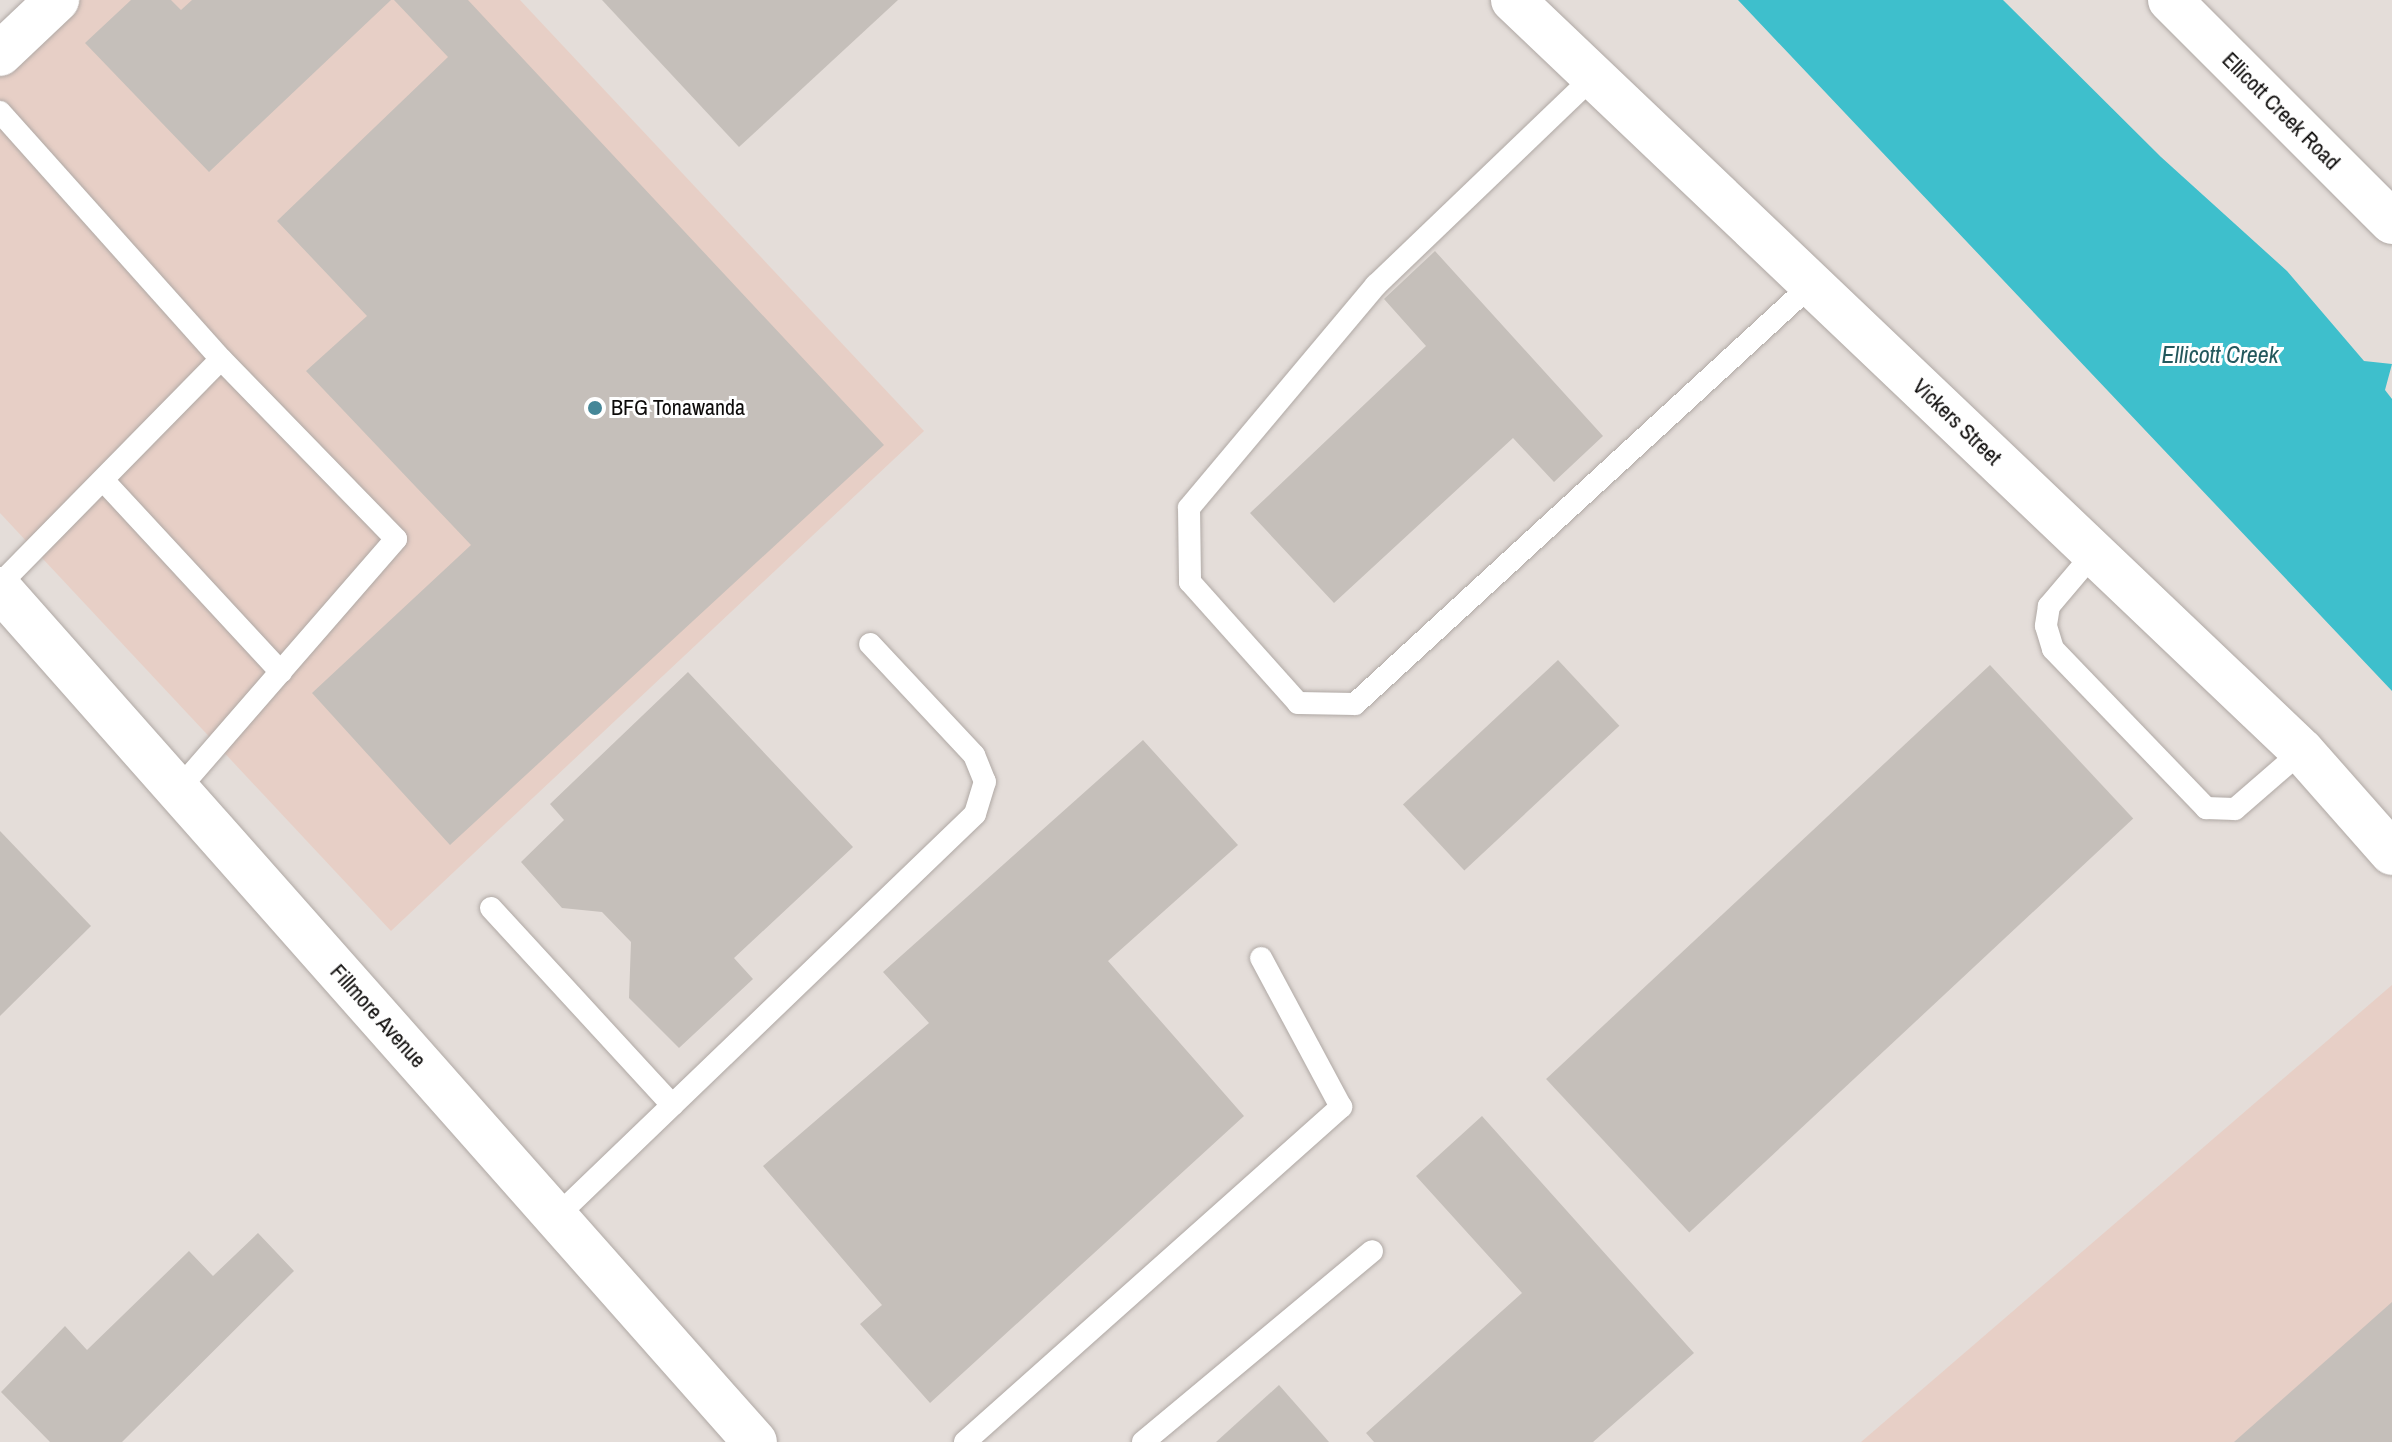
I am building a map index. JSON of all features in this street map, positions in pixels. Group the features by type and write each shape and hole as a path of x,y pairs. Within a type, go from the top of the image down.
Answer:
{"street":[{"path":"0,54 57,0"},
{"name":"Vickers Street","path":"1513,0 2302,751 2392,853"},
{"name":"Ellicott Creek Road","path":"2170,0 2392,222"},
{"name":"Fillmore Avenue","path":"0,587 755,1442"}],"lane":[{"path":"1593,77 1376,285 1189,508 1190,582 1298,703 1355,704 1812,284"},
{"path":"0,112 221,359 396,539 178,790"},
{"path":"0,587 221,359"},
{"path":"103,480 281,672"},
{"path":"2094,553 2049,606 2046,626 2053,649 2206,808 2235,809 2302,751"},
{"path":"556,1217 975,814 985,782 974,755 870,644"},
{"path":"491,908 672,1105"},
{"path":"965,1442 1341,1107 1261,958"},
{"path":"1143,1442 1372,1251"}],"shaded area":[{"path":"57,0 520,0 924,431 391,931 0,513 0,53"},
{"path":"2392,985 2392,1442 1861,1442"}],"water":[{"name":"Ellicott Creek","path":"1738,0 2003,0 2161,157 2287,271 2364,361 2392,364 2385,390 2392,399 2392,691"}],"building":[{"path":"131,0 171,0 181,10 192,0 391,0 209,172 85,43"},
{"name":"BFG Tonawanda","path":"394,0 468,0 884,445 450,845 312,693 471,545 306,371 367,316 277,221 448,57"},
{"path":"602,0 898,0 739,147"},
{"path":"1435,251 1603,436 1554,482 1513,438 1334,603 1250,513 1426,346 1384,299"},
{"path":"1558,660 1619,726 1464,870 1403,805"},
{"path":"1990,665 2133,819 1689,1233 1546,1079"},
{"path":"688,672 853,847 734,958 753,979 679,1048 629,998 631,942 602,912 562,908 521,862 564,820 550,804"},
{"path":"1143,740 1238,845 1108,961 1244,1116 930,1403 860,1324 882,1305 763,1166 929,1023 883,972"},
{"path":"0,831 91,926 0,1016"},
{"path":"1482,1116 1694,1353 1593,1442 1374,1442 1366,1433 1522,1293 1416,1176"},
{"path":"258,1233 294,1271 122,1442 50,1442 1,1392 65,1326 87,1350 189,1251 213,1276"},
{"path":"2392,1302 2392,1442 2234,1442"},
{"path":"1279,1385 1329,1442 1216,1442"}],"place":[{"name":"BFG Tonawanda","path":"595,408"}]}
